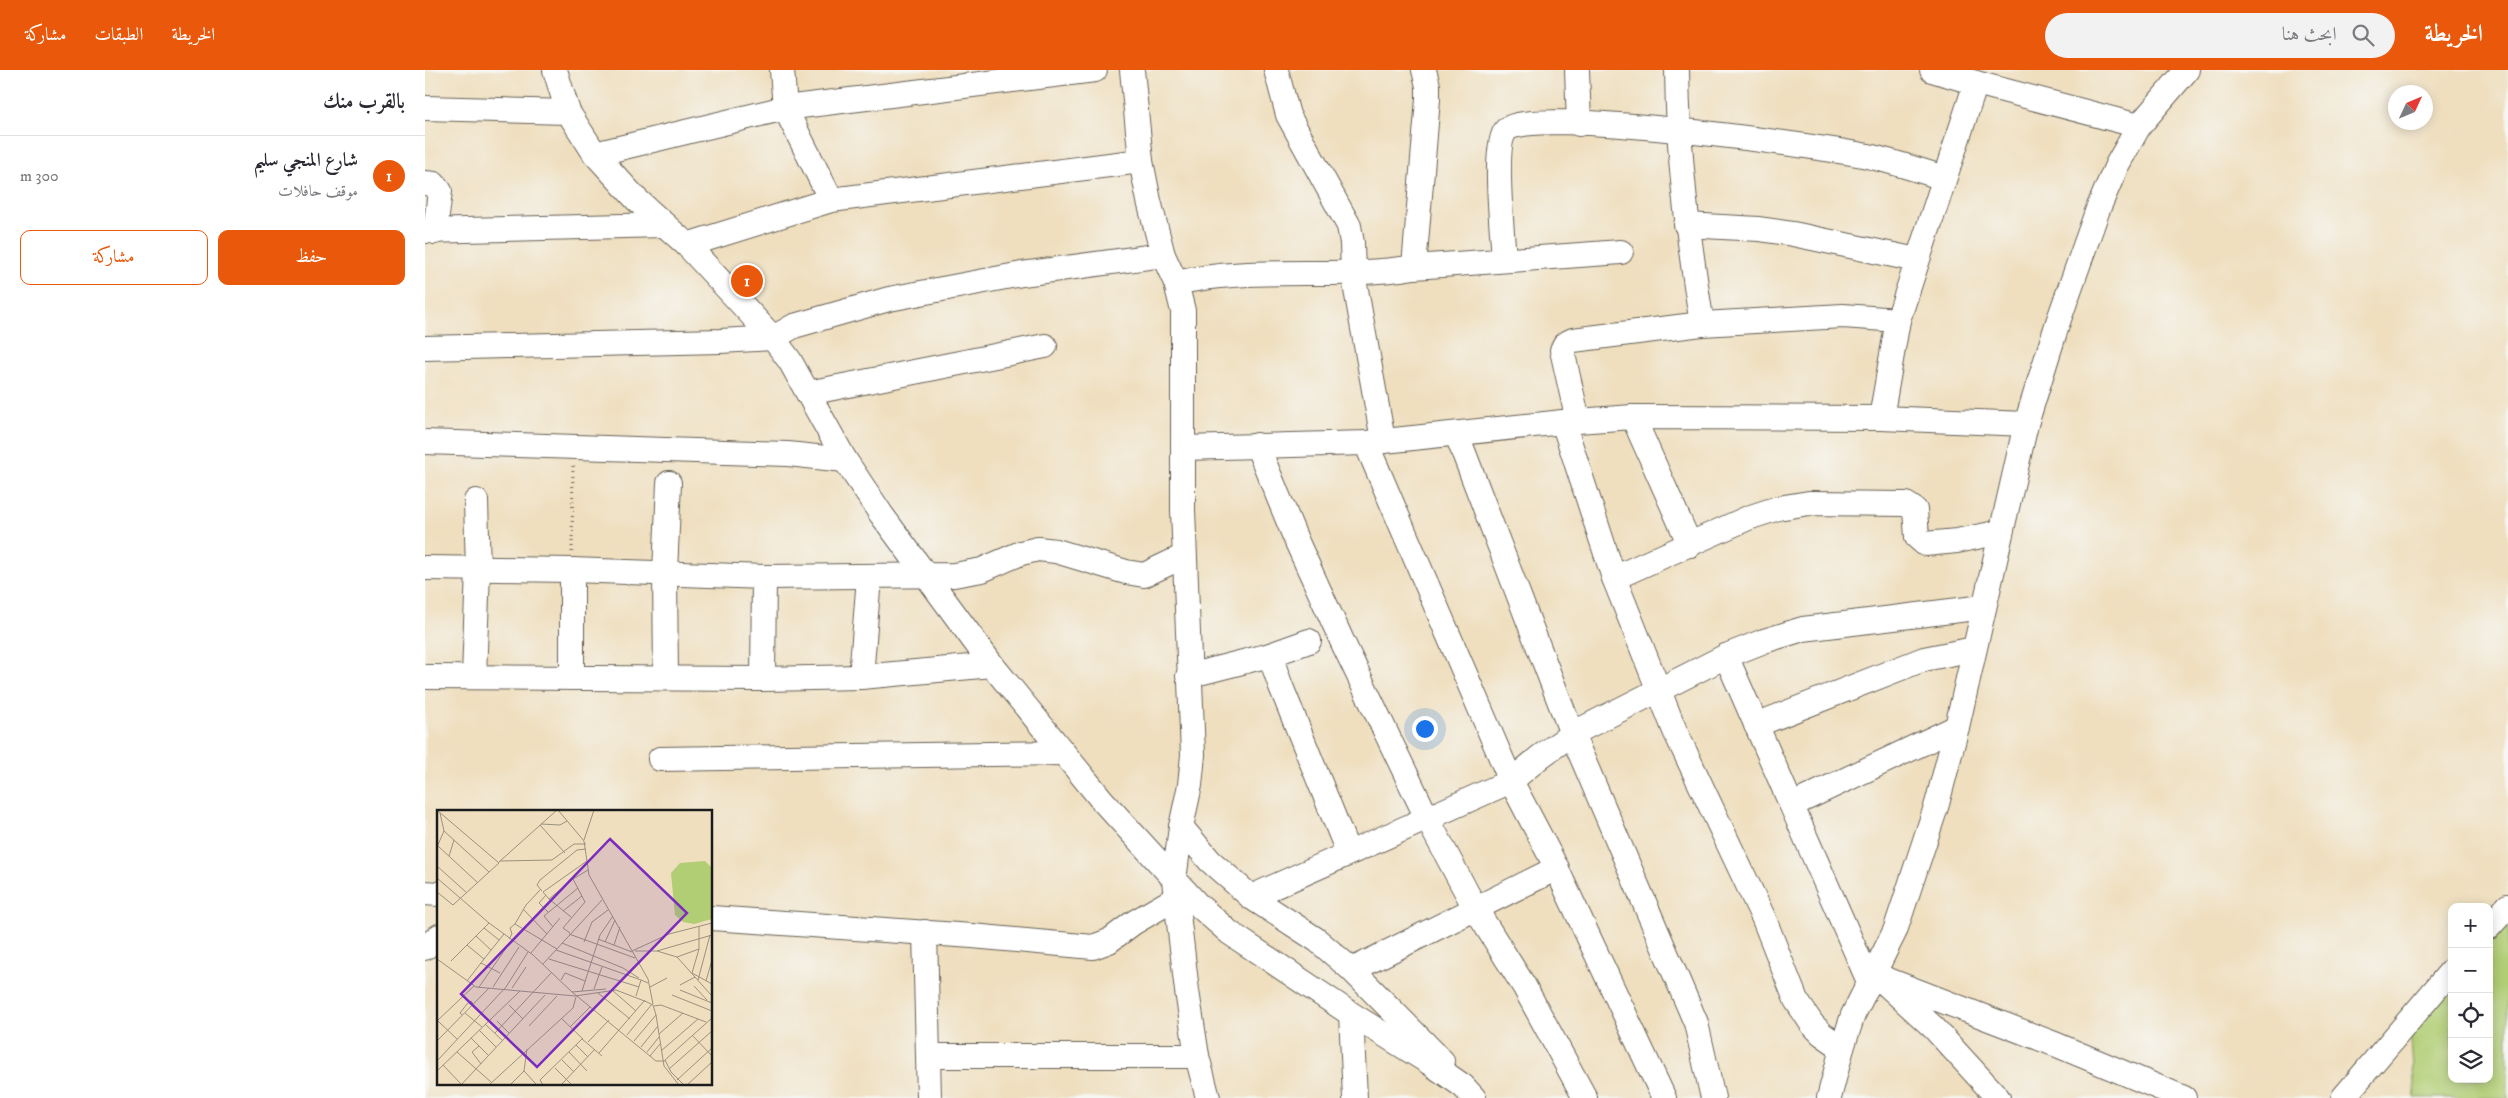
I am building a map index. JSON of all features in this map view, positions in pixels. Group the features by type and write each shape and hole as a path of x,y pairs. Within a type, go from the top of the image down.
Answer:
{"street":[{"path":"555,70 567,112 595,154 635,199 687,245 773,338 808,393 845,460 926,576 992,665 1175,889 1198,905 1230,933 1468,1093"},
{"path":"782,70 785,108 831,200"},
{"path":"595,154 785,108 1095,70"},
{"path":"1132,70 1141,161 1163,255 1176,283 1184,317 1183,448 1185,556 1193,755 1190,785 1181,827 1175,889 1197,1056 1208,1098"},
{"path":"1276,70 1289,115 1349,226 1352,243 1353,273 1375,442 1511,781 1557,868 1664,1098"},
{"path":"1415,267 1428,99 1428,86 1424,70"},
{"path":"1577,70 1579,124"},
{"path":"1677,70 1678,129 1686,225 1703,324"},
{"path":"1932,70 2139,126"},
{"path":"1829,1098 1853,1015 1872,980 1895,930 1917,867 1957,727 1973,649 2026,424 2098,209 2117,165 2139,126 2187,70"},
{"path":"1881,418 1897,320 1976,83"},
{"path":"425,108 567,112"},
{"path":"1504,260 1499,151 1505,130 1511,125 1522,122 1678,129 1790,143 1869,156 1944,178"},
{"path":"687,245 831,200 1141,161"},
{"path":"425,183 434,184 440,190 430,232 665,226"},
{"path":"1686,225 1759,229 1793,234 1917,260"},
{"path":"1176,283 1214,276 1385,272 1415,267 1621,252"},
{"path":"425,348 720,342 773,338 794,326 889,299 1022,274 1163,255"},
{"path":"1842,1048 1812,1024 1796,1000 1764,919 1675,731 1660,689 1614,578 1570,421 1561,350 1565,344 1573,340 1606,334 1703,324 1835,316 1897,320"},
{"path":"808,393 1045,346"},
{"path":"1183,448 1257,444 1375,442 1457,435 1570,421 1633,417 1881,418 2026,424"},
{"path":"1633,417 1690,545"},
{"path":"1457,435 1572,734 1696,1023 1713,1098"},
{"path":"425,442 788,454 845,460"},
{"path":"1257,444 1343,643 1427,818 1475,908 1524,986 1585,1098"},
{"path":"666,678 665,572 669,483"},
{"path":"474,676 478,570 475,501"},
{"path":"1614,578 1748,518 1778,508 1809,503 1869,502 1913,506 1917,537 1925,544 1957,542 2001,532"},
{"path":"425,568 665,572 763,577 926,576 969,574 1021,553 1038,549 1056,551 1126,572 1144,575 1185,556"},
{"path":"571,570 572,678"},
{"path":"763,577 763,678"},
{"path":"861,677 869,577"},
{"path":"1251,897 1348,852 1511,781 1572,734 1726,656 1764,641 1803,629 1984,607"},
{"path":"1189,676 1270,655 1309,641"},
{"path":"1756,724 1924,660 1973,649"},
{"path":"1270,655 1348,852"},
{"path":"1726,656 1791,804 1872,980 1935,1028 1997,1098"},
{"path":"425,676 572,678 861,677 992,665"},
{"path":"1791,804 1957,727"},
{"path":"660,759 1063,753"},
{"path":"1181,827 1210,861 1251,897 1317,940 1352,970 1396,1012 1468,1093"},
{"path":"1352,970 1557,868"},
{"path":"713,918 925,932 1093,947 1109,941 1175,889"},
{"path":"2493,923 2508,906"},
{"path":"925,932 929,1098"},
{"path":"425,948 437,938"},
{"path":"2343,1098 2448,975"},
{"path":"1872,980 2057,1045 2184,1098"},
{"path":"1351,1014 1355,1098"},
{"path":"928,1056 1197,1056"}],"path":[{"path":"571,570 573,446"}],"green space":[{"path":"2508,913 2508,1098 2415,1098 2410,1026 2448,983 2448,1083 2493,1083 2493,930"}],"place":[{"name":"شارع المنجي سليم","path":"747,281"}]}
